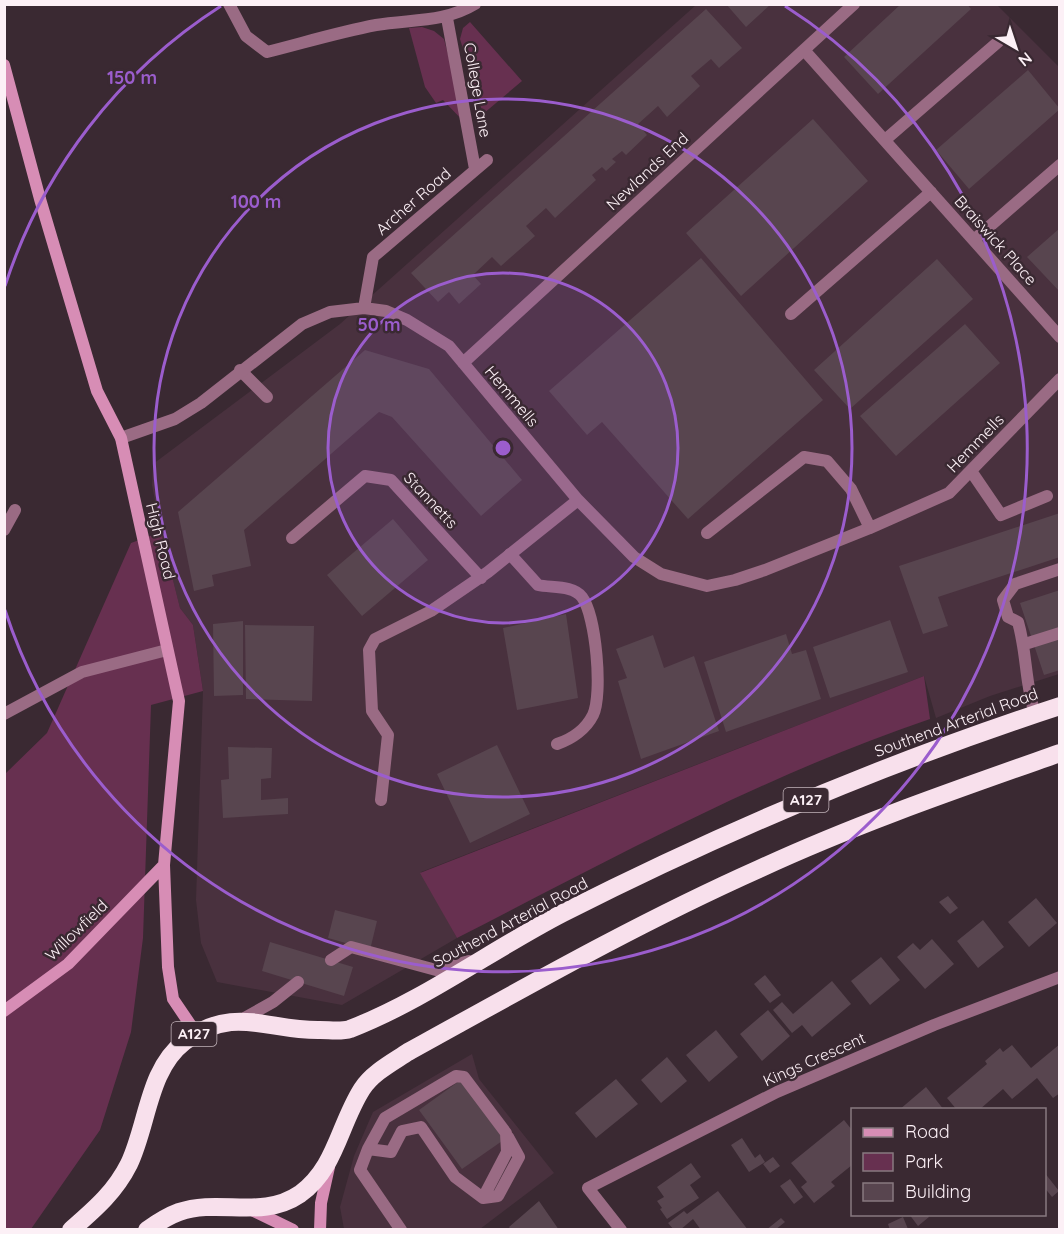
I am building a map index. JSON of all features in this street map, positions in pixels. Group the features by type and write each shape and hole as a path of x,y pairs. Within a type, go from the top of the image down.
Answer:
{"highway":[{"name":"Southend Arterial Road","path":"71,1230 106,1200 118,1182 130,1161 152,1092 165,1062 181,1044 196,1033 226,1020 304,1030 345,1030 379,1016 561,914 751,823 907,758 1059,706"},
{"path":"147,1230 180,1211 213,1207 252,1210 275,1206 297,1196 317,1181 331,1160 363,1087 392,1063 580,956 760,868 928,800 1059,753"}],"street":[{"path":"229,4 246,36 267,52 355,29 394,22 447,18 475,4"},
{"name":"Newlands End","path":"463,363 854,4"},
{"name":"College Lane","path":"447,18 475,170"},
{"path":"885,140 998,42"},
{"name":"Braiswick Place","path":"804,50 975,239 1059,337"},
{"name":"High Road","path":"4,65 40,199 98,391 121,438 179,701 164,865 168,967 173,999 196,1033"},
{"name":"Archer Road","path":"363,308 373,257 487,160"},
{"path":"975,239 1059,165"},
{"name":"Braiswick Place","path":"791,314 932,192"},
{"name":"Hemmells","path":"121,438 175,419 201,404 240,370 302,324 330,312 363,308 386,311 407,320 449,346 578,500 634,557 661,574 707,586 735,580 870,528 948,493 1059,379"},
{"path":"240,370 267,397"},
{"path":"707,533 804,457 827,461 851,489 870,528"},
{"path":"971,471 1001,515 1047,496"},
{"name":"Stannetts","path":"292,538 365,476 392,480 480,578"},
{"path":"381,800 388,735 372,711 369,650 375,639 431,611 480,578 578,500"},
{"path":"4,530 15,510"},
{"path":"510,554 538,585 569,589 582,596 590,619 597,666 597,702 585,727 568,740 558,744"},
{"path":"1035,714 1028,691 1024,644 1018,622 1008,617 1003,600 1015,584 1059,569"},
{"path":"1024,644 1059,633"},
{"path":"4,714 82,672 167,650"},
{"name":"Willowfield","path":"4,1011 68,964 164,865"},
{"path":"331,960 351,947 436,970 483,958"},
{"name":"Kings Crescent","path":"621,1230 588,1188 777,1092 934,1025 1059,977"},
{"path":"240,1021 273,1002 298,982"},
{"path":"368,1149 391,1152 402,1131 421,1127 455,1177 483,1198 507,1152 506,1133 464,1077 456,1076 385,1118 368,1149 360,1170 401,1230"},
{"path":"320,1230 321,1203 331,1160"},
{"path":"252,1210 293,1230"}],"shaded area":[{"path":"696,5 997,5 1059,67 1059,674 990,696 936,718 924,676 421,872 457,938 342,1005 217,982 201,943 196,900 203,691 193,625 180,608 161,532 152,485 153,464 340,324"},
{"path":"472,1054 479,1079 554,1173 480,1229 344,1229 340,1207 354,1156 373,1112"}],"green space":[{"path":"470,22 522,81 483,114 460,39 463,28"},
{"path":"422,27 434,31 444,39 466,124 443,100 436,103 425,87 409,28"},
{"path":"161,532 180,608 193,625 203,691 151,705 143,938 131,1032 100,1130 31,1229 5,1230 5,774 47,733 131,543"},
{"path":"924,676 930,719 869,741 748,792 457,938 420,873"}],"building":[{"path":"726,4 771,4 746,27"},
{"path":"901,4 967,4 971,9 878,94 844,57"},
{"path":"706,9 742,48 719,68 711,59 691,76 700,86 667,117 658,106 638,124 647,135 626,155 622,151 612,159 616,162 606,171 602,167 592,175 596,180 555,218 546,208 526,226 535,236 501,266 492,257 473,275 481,284 459,304 449,292 438,302 411,273"},
{"path":"1028,70 1060,109 969,189 936,150"},
{"path":"813,119 868,181 741,296 686,233"},
{"path":"1060,228 1060,292 1027,257"},
{"path":"701,258 823,400 688,519 602,422 587,435 549,391"},
{"path":"937,259 973,299 850,409 814,370"},
{"path":"965,324 1000,363 896,456 860,416"},
{"path":"365,350 429,369 522,480 481,516 392,417 379,412 244,530 251,566 212,575 214,586 194,591 178,512"},
{"path":"1060,513 1060,557 938,597 948,626 923,634 899,566"},
{"path":"393,519 428,560 362,616 327,575"},
{"path":"1060,590 1060,670 1044,675 1020,603"},
{"path":"566,614 578,698 517,710 503,628"},
{"path":"890,620 908,672 830,698 813,647"},
{"path":"243,621 243,695 214,696 213,624"},
{"path":"245,625 314,626 312,701 246,699"},
{"path":"786,634 792,654 806,650 821,699 726,732 704,662"},
{"path":"653,635 664,668 694,656 719,731 641,759 618,681 627,678 616,649"},
{"path":"497,745 530,814 470,843 437,774"},
{"path":"228,747 272,748 271,778 261,779 261,800 288,798 288,814 223,818 221,780 229,779"},
{"path":"948,896 958,908 950,914 939,902"},
{"path":"1036,898 1057,923 1029,947 1008,922"},
{"path":"335,910 377,921 370,950 328,938"},
{"path":"983,920 1004,947 978,968 957,941"},
{"path":"932,939 954,964 925,989 897,957 913,943 920,950"},
{"path":"270,942 353,967 344,996 262,971"},
{"path":"881,957 900,980 870,1005 851,981"},
{"path":"765,975 781,995 770,1003 754,984"},
{"path":"832,981 851,1004 812,1037 802,1025 792,1033 773,1010 782,1002 793,1014"},
{"path":"768,1010 790,1036 762,1061 740,1034"},
{"path":"716,1030 738,1057 709,1082 686,1055"},
{"path":"1060,1044 1060,1093 1053,1098 1037,1078 1012,1099 1003,1089 981,1108 955,1108 947,1098 987,1064 985,1061 1000,1048 1003,1052 1012,1045 1031,1068"},
{"path":"667,1057 687,1081 661,1103 641,1080"},
{"path":"462,1079 505,1139 462,1169 419,1110"},
{"path":"616,1079 638,1104 596,1138 575,1113"},
{"path":"926,1087 942,1108 901,1108"},
{"path":"844,1120 851,1129 851,1166 831,1182 835,1186 814,1203 801,1187 807,1182 791,1163"},
{"path":"742,1138 755,1158 760,1154 765,1162 749,1172 731,1145"},
{"path":"773,1157 780,1166 770,1173 763,1164"},
{"path":"691,1163 701,1177 690,1185 699,1198 667,1219 657,1201 664,1197 657,1187"},
{"path":"1046,1175 1059,1191 1052,1197 1046,1190"},
{"path":"790,1179 803,1197 794,1204 780,1186"},
{"path":"718,1191 748,1230 701,1230 693,1219 680,1230 674,1230 668,1223 684,1211 687,1214"},
{"path":"539,1201 559,1230 511,1230 509,1227"},
{"path":"910,1216 928,1216 929,1217 918,1226"},
{"path":"903,1217 908,1229 890,1230 888,1224"},
{"path":"781,1218 785,1222 775,1230 766,1230"}]}
